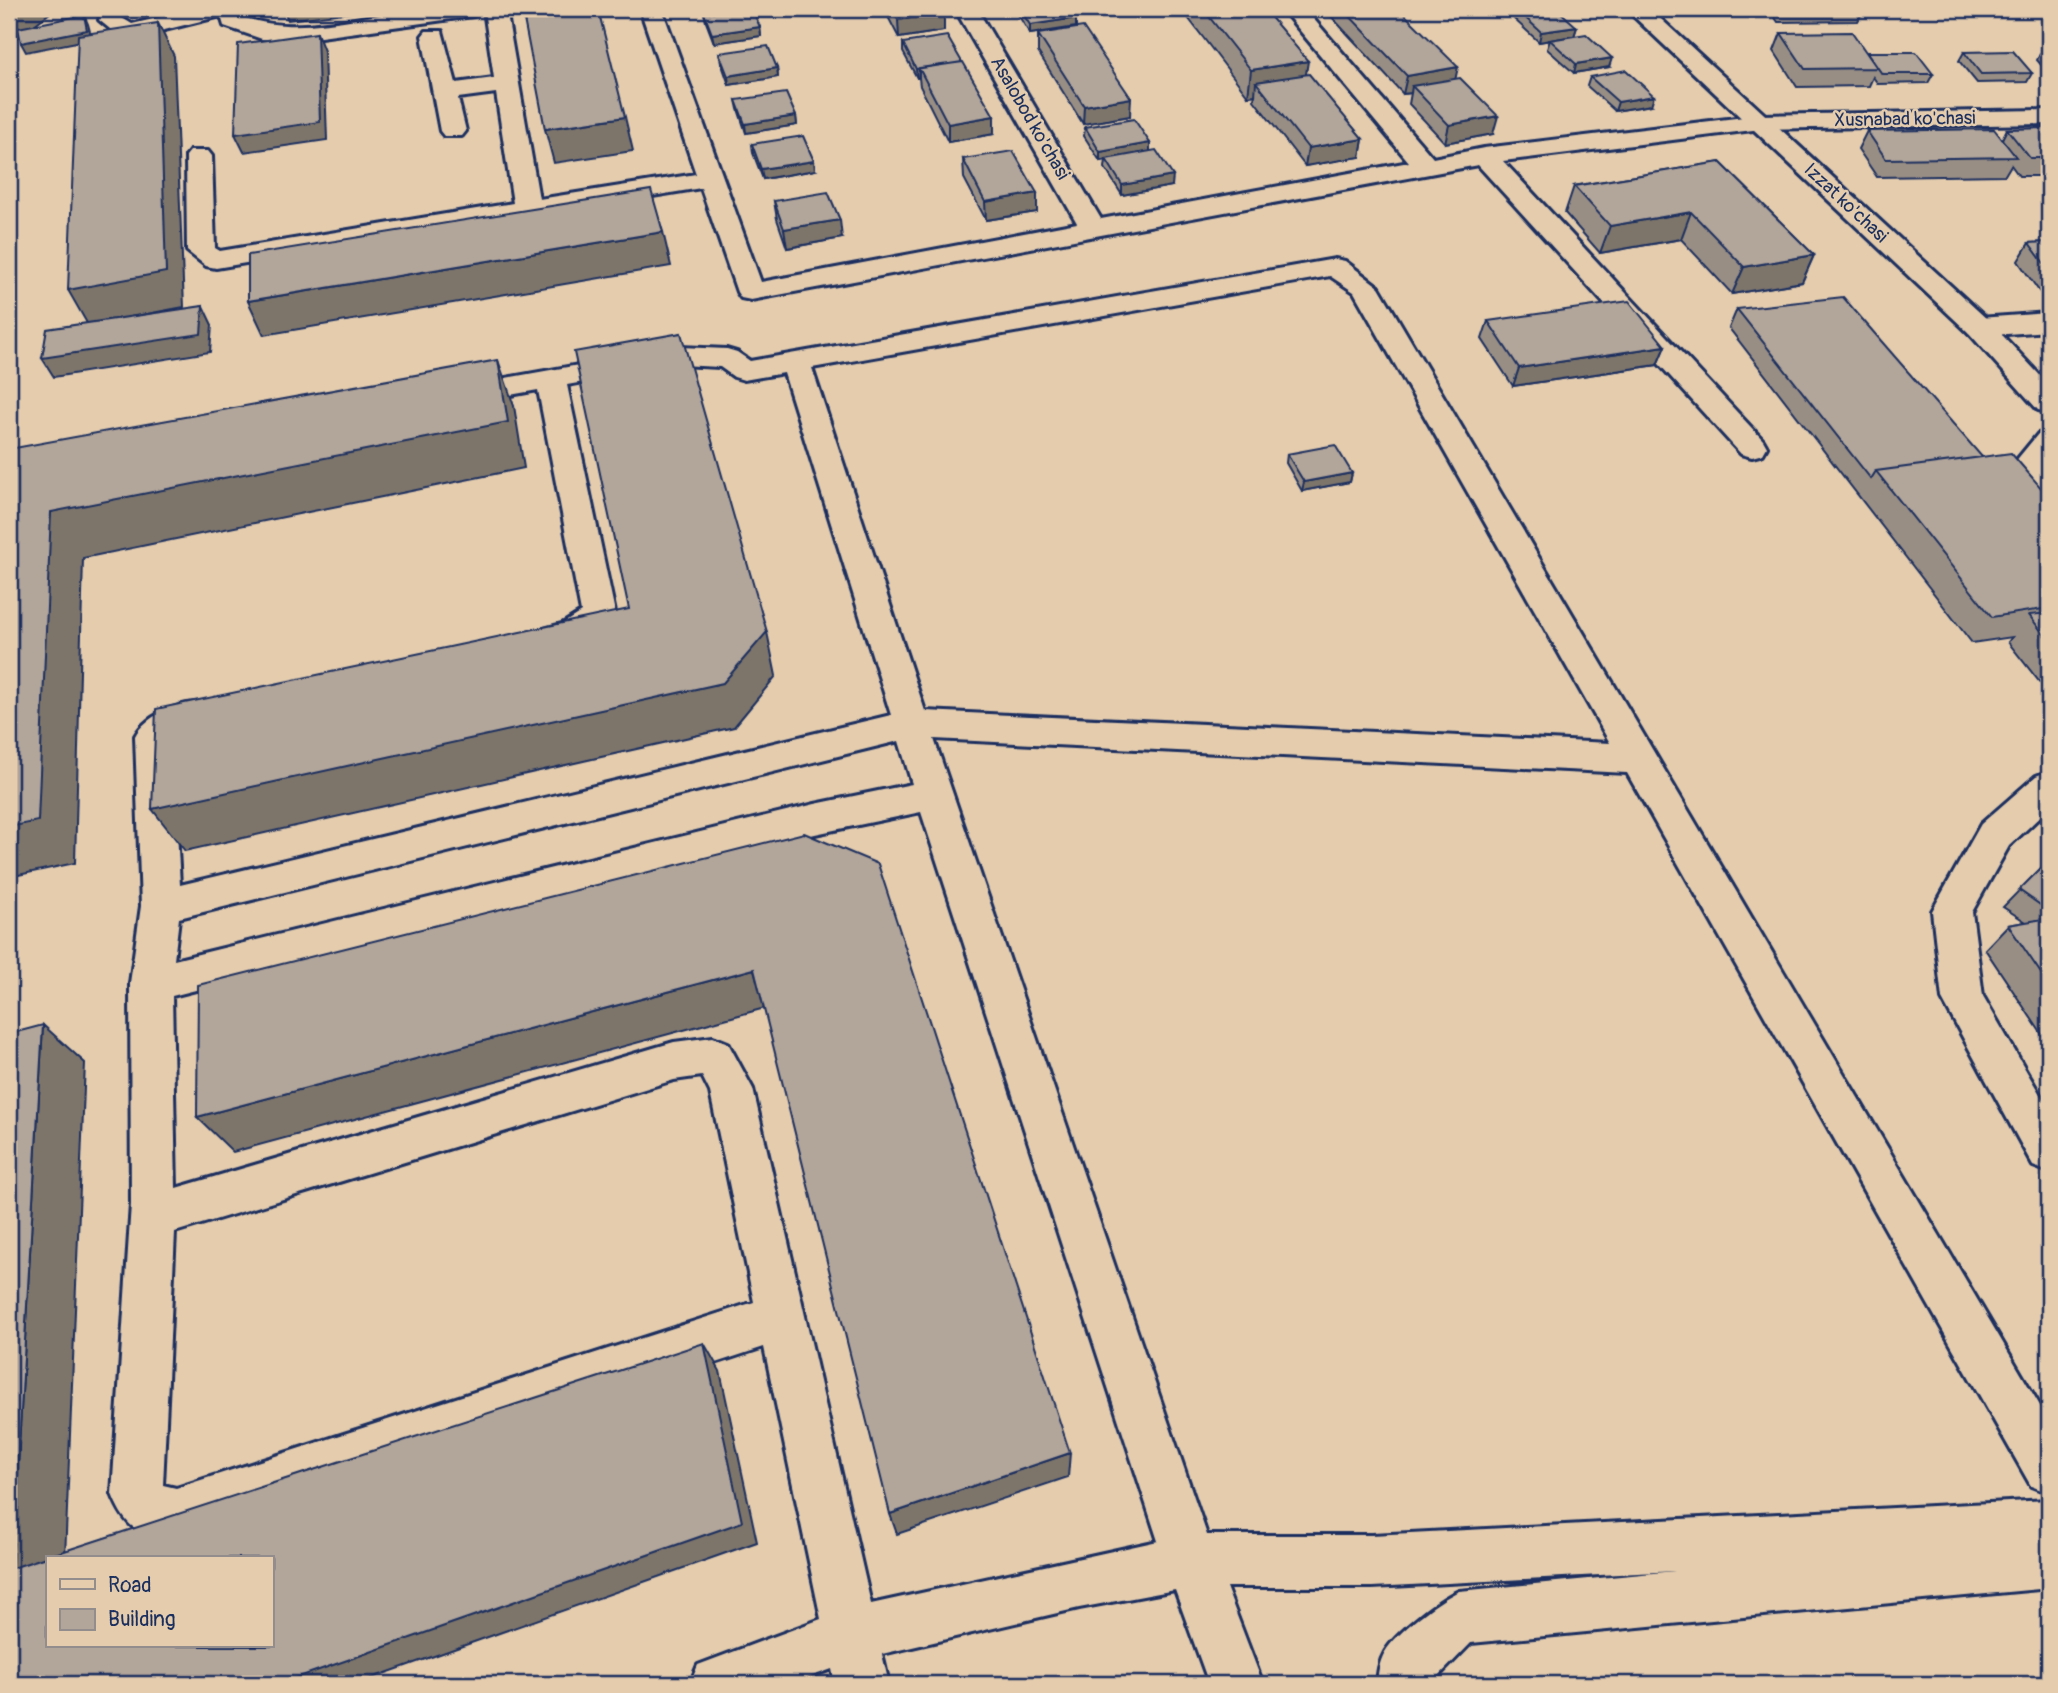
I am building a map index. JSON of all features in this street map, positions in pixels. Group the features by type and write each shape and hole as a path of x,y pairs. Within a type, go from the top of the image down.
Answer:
{"street":[{"path":"113,9 110,20 128,33 223,9"},
{"path":"232,9 232,21 242,25 262,32 299,33 473,9"},
{"path":"495,9 527,209"},
{"path":"199,156 201,251 216,260 712,179 651,9"},
{"name":"Asalobod ko'chasi","path":"966,9 1093,228"},
{"path":"1293,9 1427,167"},
{"name":"Izzat ko'chasi","path":"1637,9 1979,327 2049,404"},
{"path":"434,36 453,131"},
{"path":"445,92 507,84"},
{"name":"Xusnabad ko'chasi","path":"712,179 751,292 1484,156 1761,122 2049,117"},
{"path":"1484,156 1752,447"},
{"path":"429,401 680,356 727,358 744,371 1335,268 1365,286 2049,1468"},
{"path":"1979,327 2049,322"},
{"path":"795,362 934,794 1190,1561 1237,1684"},
{"path":"530,643 571,635 600,617 551,379"},
{"path":"2049,440 2026,468 2049,494"},
{"path":"235,708 181,719 153,736 161,906 151,983 154,1204 136,1494 152,1512 176,1514 782,1317"},
{"path":"161,906 912,724 1639,759"},
{"path":"2049,786 1995,835 1952,911 1963,999 2049,1151"},
{"path":"151,983 815,819 934,794"},
{"path":"154,1204 166,1213 674,1061 713,1056 732,1089 862,1684"},
{"path":"717,1684 851,1635 1079,1582 1190,1561 1372,1561 2049,1526"},
{"path":"1404,1684 1405,1669 1459,1618 2049,1562"}],"building":[{"path":"9,9 23,9 9,19"},
{"path":"522,9 598,9 625,117 545,129"},
{"path":"752,9 760,27 712,34 704,13"},
{"path":"892,9 941,9 944,13 898,20"},
{"path":"1020,9 1070,9 1076,18 1030,25"},
{"path":"1203,9 1264,9 1308,61 1251,70"},
{"path":"1343,9 1399,9 1458,67 1407,76"},
{"path":"1557,9 1577,27 1541,32 1517,10"},
{"path":"84,15 87,30 21,43 18,28"},
{"path":"158,23 166,272 68,290 78,35"},
{"path":"1083,27 1131,98 1084,106 1038,34"},
{"path":"1852,32 1877,68 1805,69 1781,33"},
{"path":"317,33 320,122 235,134 238,44"},
{"path":"1586,34 1612,58 1576,64 1550,40"},
{"path":"947,36 962,62 916,69 903,43"},
{"path":"768,46 777,68 728,76 719,53"},
{"path":"2042,50 2049,50 2049,59"},
{"path":"2013,51 2032,73 1981,74 1964,52"},
{"path":"1867,52 1916,52 1933,74 1882,74"},
{"path":"963,62 994,116 948,124 919,68"},
{"path":"1626,70 1654,96 1618,102 1590,77"},
{"path":"1309,74 1363,139 1308,148 1256,82"},
{"path":"1460,78 1498,116 1449,125 1412,86"},
{"path":"786,93 796,116 745,124 736,100"},
{"path":"1134,119 1150,143 1100,152 1085,127"},
{"path":"2049,128 2049,158 2030,158 2007,129"},
{"path":"1994,129 2016,157 1886,159 1867,131"},
{"path":"803,136 814,161 761,169 752,144"},
{"path":"1156,150 1173,176 1122,185 1106,159"},
{"path":"1013,151 1037,193 985,202 963,159"},
{"path":"1720,162 1814,255 1744,267 1691,212 1610,226 1574,186"},
{"path":"651,190 663,232 248,301 248,255"},
{"path":"828,192 840,220 784,229 774,201"},
{"path":"2049,242 2049,270 2029,243"},
{"path":"1843,297 1982,457 1876,471 1871,479 1737,309"},
{"path":"1629,301 1665,346 1519,368 1488,321"},
{"path":"203,306 201,334 42,358 47,329"},
{"path":"681,333 767,632 723,683 152,809 156,709 629,609 574,352"},
{"path":"498,360 508,422 51,512 38,821 9,827 9,449"},
{"path":"1335,445 1352,473 1304,482 1287,454"},
{"path":"2011,453 2049,497 2049,608 1992,617 1876,471"},
{"path":"2049,613 2049,641 2029,615"},
{"path":"804,833 878,864 1070,1453 890,1514 754,969 197,1117 198,985"},
{"path":"2049,860 2049,911 2019,890"},
{"path":"2049,918 2049,985 2008,925"},
{"path":"43,1025 12,1568 46,1557 46,1648 273,1648 273,1556 49,1556 704,1343 742,1522 279,1684 9,1684 9,1034"}]}
